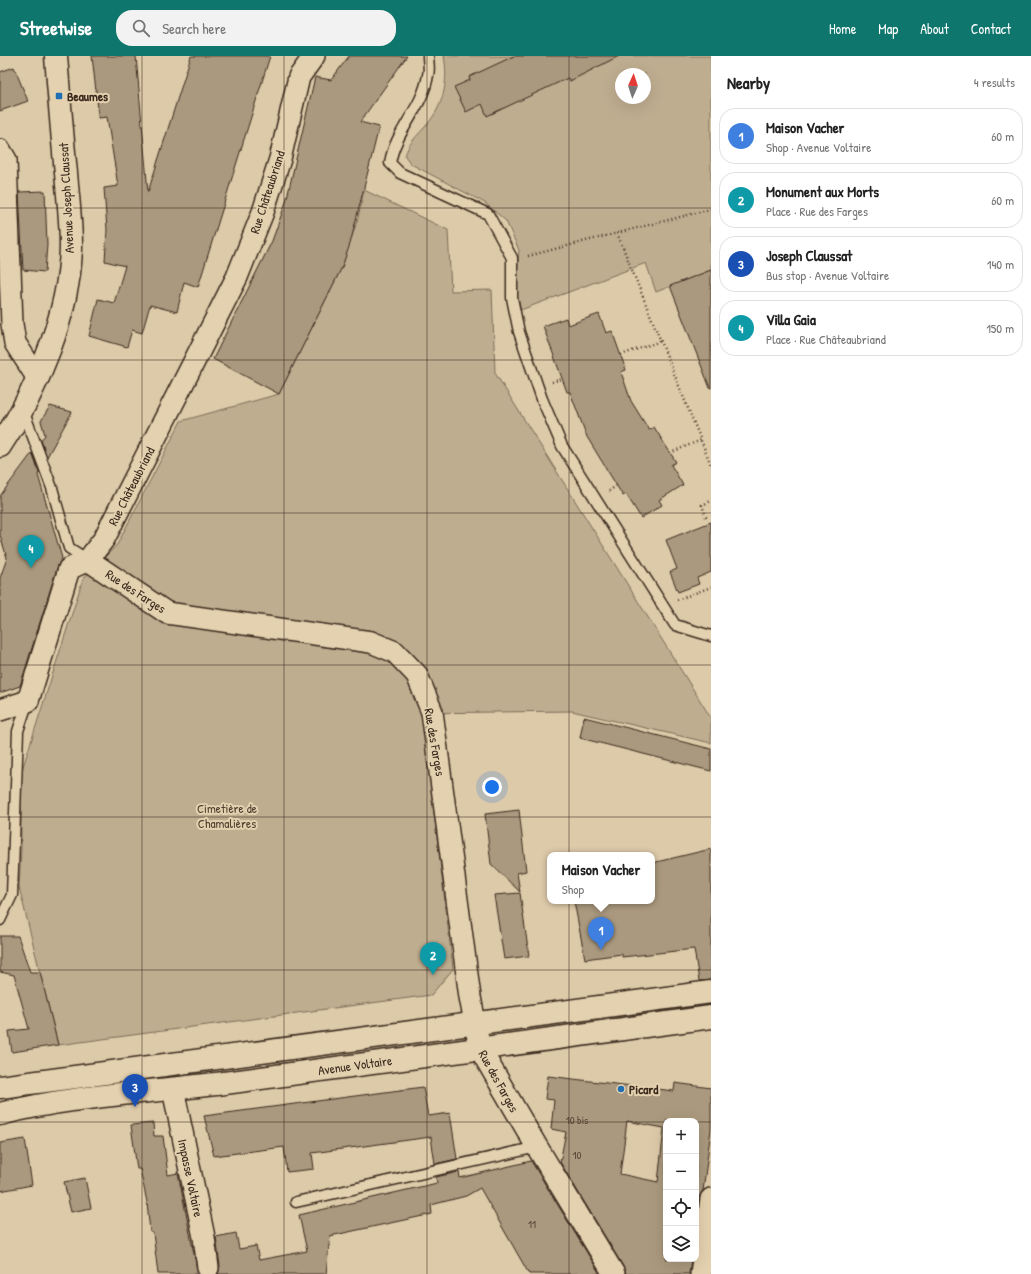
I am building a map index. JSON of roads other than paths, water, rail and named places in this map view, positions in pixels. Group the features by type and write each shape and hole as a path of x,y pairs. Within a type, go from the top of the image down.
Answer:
{"main road":[{"name":"Avenue Joseph Claussat","path":"0,446 23,410 56,334 68,276 70,247 56,56"},
{"name":"Avenue Voltaire","path":"0,1087 474,1022 711,992"},
{"name":"Avenue Voltaire","path":"0,1114 76,1099 173,1089 711,1017"}],"street":[{"name":"Rue Châteaubriand","path":"28,701 69,569 88,560 104,539 237,277 263,212 280,159 299,77 314,56"},
{"path":"0,150 6,160 12,324 15,343 37,377"},
{"name":"Rue des Farges","path":"88,560 167,613 371,642 395,652 417,675 432,712 474,1022 480,1049 614,1274"},
{"path":"0,710 28,701"},
{"name":"Impasse Voltaire","path":"173,1089 204,1237 208,1268"},
{"path":"701,1274 711,1200"}],"lane":[{"path":"428,56 429,74 419,104 392,149 390,163 400,173 488,214 512,258 512,298 519,332 542,399 562,446 675,625 711,636"},
{"name":"Rue des Farges","path":"23,410 52,488 69,548 88,560"},
{"name":"Rue Châteaubriand","path":"0,920 12,895 18,732 28,701"},
{"path":"296,1202 537,1147"}],"place":[{"name":"Beaumes","path":"59,96"},
{"name":"Villa Gaia","path":"31,568"},
{"name":"Maison Vacher","path":"601,950"},
{"name":"Monument aux Morts","path":"433,975"},
{"name":"Picard","path":"621,1089"},
{"name":"Joseph Claussat","path":"135,1107"}],"park label":[{"name":"Cimetière de Chamalières","path":"227,816"}]}
